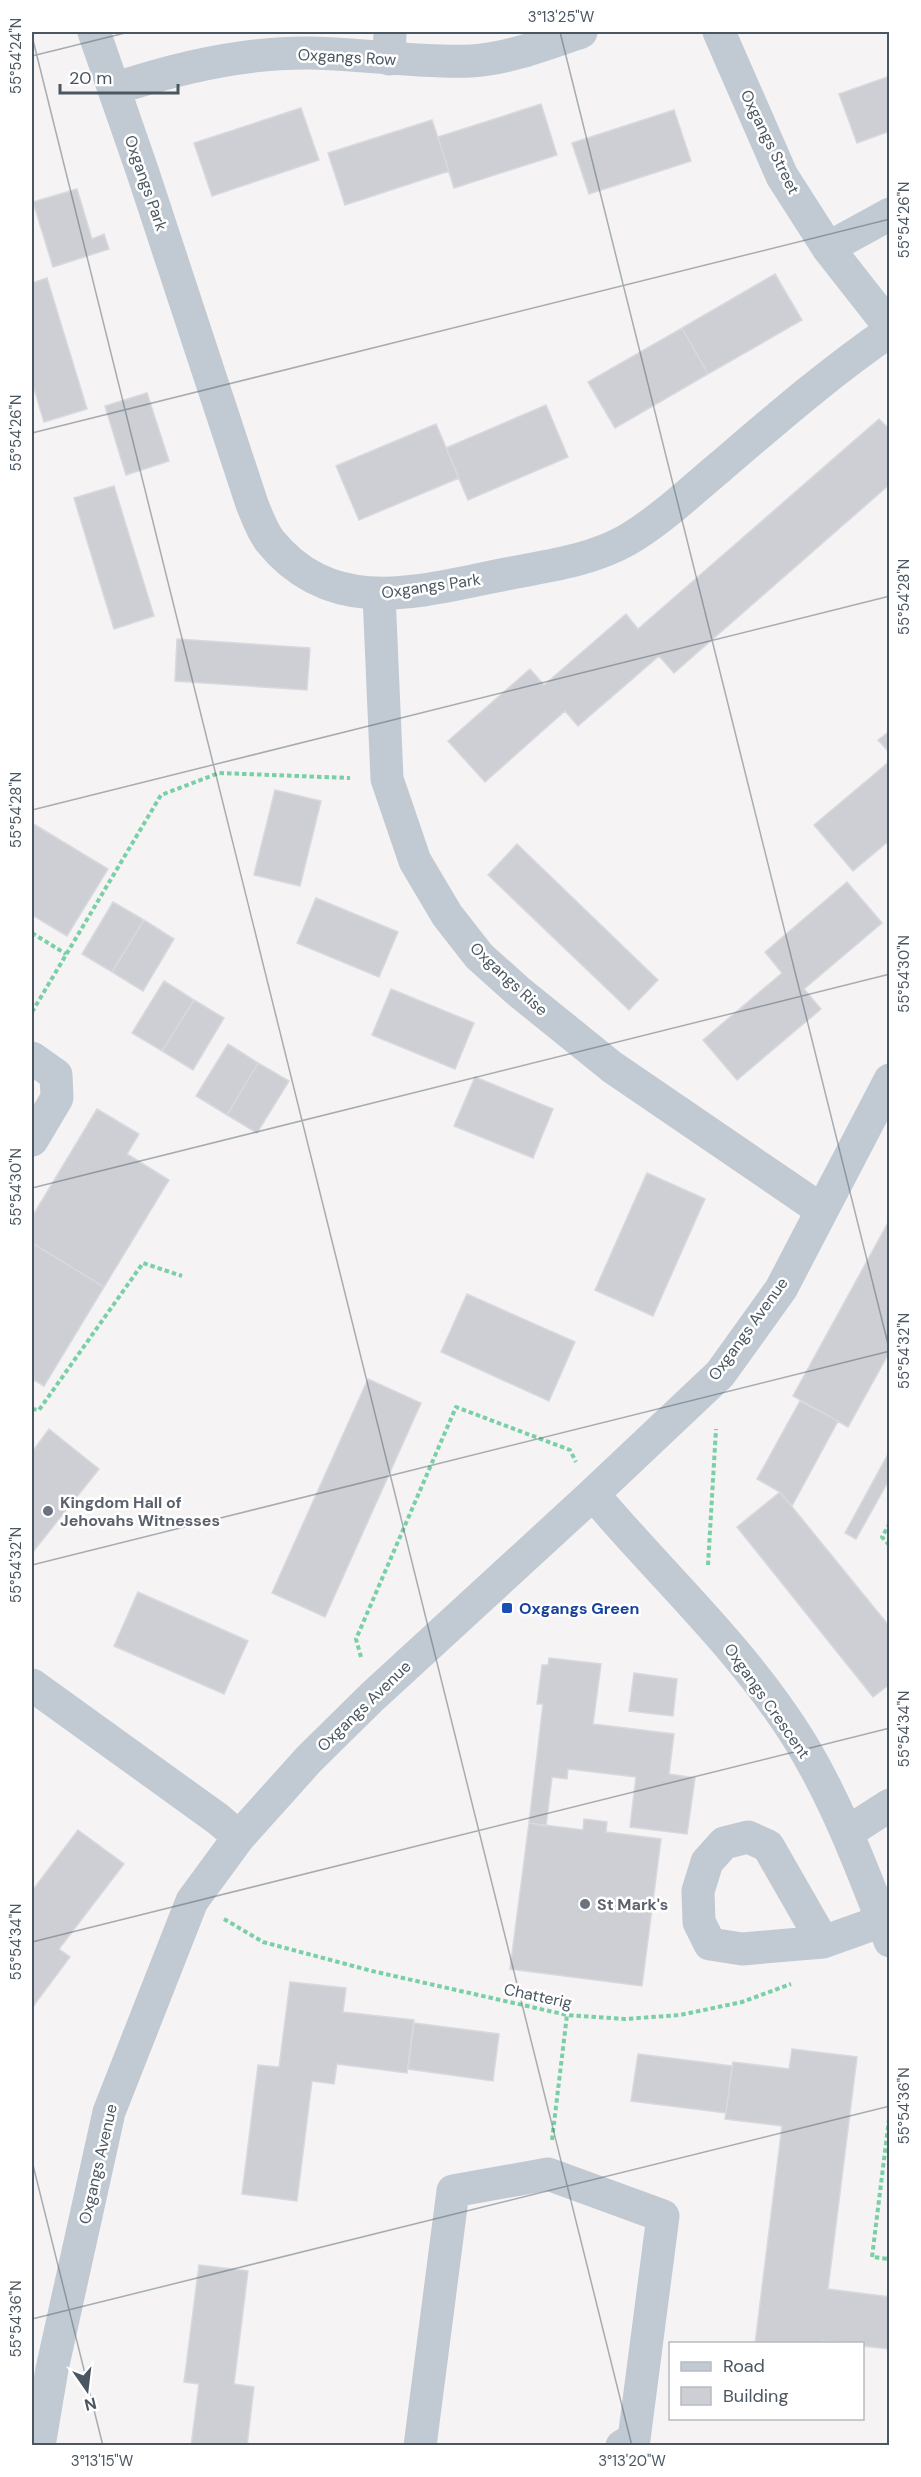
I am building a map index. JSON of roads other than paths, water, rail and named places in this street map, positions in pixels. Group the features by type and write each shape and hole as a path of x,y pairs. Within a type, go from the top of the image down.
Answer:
{"street":[{"name":"Oxgangs Park","path":"94,32 252,504 268,540 291,562 314,579 342,589 379,595 450,585 581,559 627,540 667,512 854,356 890,329"},
{"name":"Oxgangs Row","path":"114,89 158,74 255,56 389,45 472,61 523,52 580,32"},
{"name":"Oxgangs Street","path":"719,32 782,176 828,248 890,329"},
{"path":"828,248 890,214"},
{"name":"Oxgangs Rise","path":"379,595 387,779 415,861 447,915 480,956 518,991 612,1067 820,1209"},
{"path":"32,1058 56,1076 57,1098 32,1140"},
{"name":"Oxgangs Avenue","path":"39,2445 52,2368 109,2112 192,1900 239,1837 309,1759 372,1697 720,1374 781,1289 820,1209 890,1080"},
{"name":"Oxgangs Crescent","path":"593,1494 740,1659 798,1738 848,1832 886,1931"},
{"path":"36,1697 218,1819 239,1837"},
{"path":"848,1832 890,1805"},
{"path":"823,1942 886,1931"},
{"path":"420,2445 453,2191 548,2174 663,2216 634,2439 622,2445"}],"place":[{"name":"Kingdom Hall of Jehovahs Witnesses","path":"48,1511"},
{"name":"Oxgangs Green","path":"507,1608"},
{"name":"St Mark's","path":"585,1904"}]}
